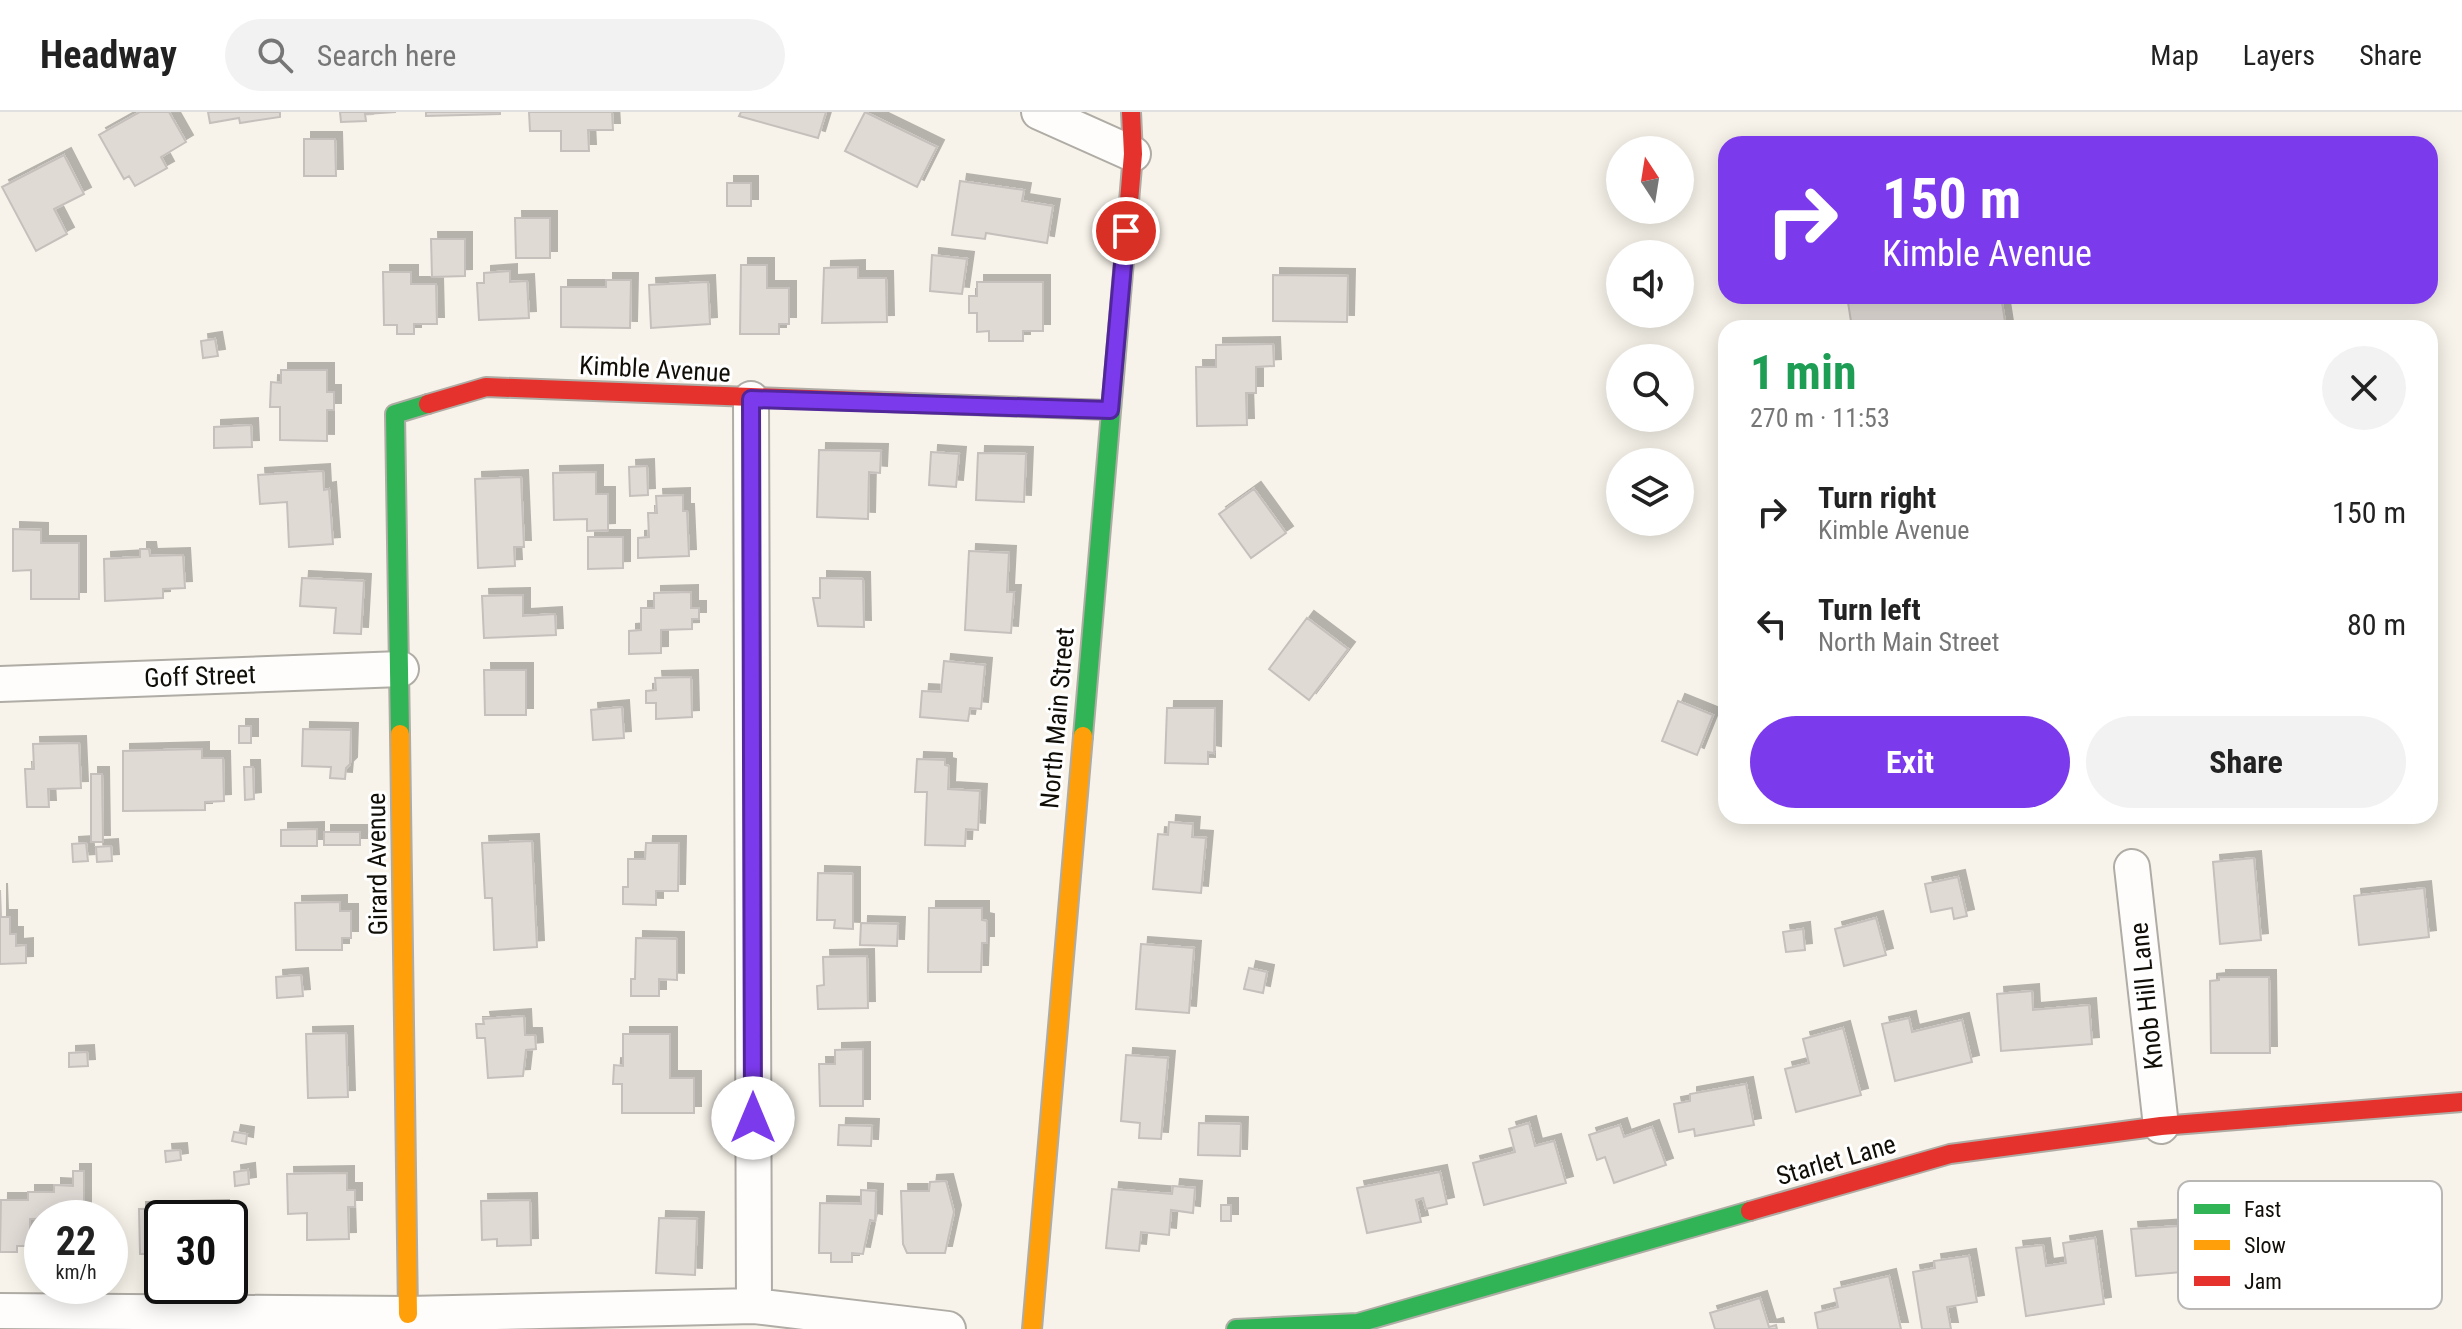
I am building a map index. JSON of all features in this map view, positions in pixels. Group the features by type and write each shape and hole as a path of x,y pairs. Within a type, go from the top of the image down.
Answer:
{"street":[{"path":"1039,112 1133,154"},
{"name":"North Main Street","path":"1032,1329 1133,154 1131,112"},
{"name":"Kimble Avenue","path":"395,414 486,387 1110,410"},
{"path":"751,399 754,1306"},
{"name":"Girard Avenue","path":"395,414 408,1314"},
{"name":"Goff Street","path":"0,684 401,669"},
{"name":"Knob Hill Lane","path":"2132,867 2161,1126"},
{"name":"Starlet Lane","path":"1236,1329 1358,1323 1950,1154 2161,1126 2462,1102"},
{"path":"0,1311 408,1314 754,1306 948,1329"}],"building":[{"path":"140,112 169,112 186,142 161,157 167,168 135,186 129,176 124,179 99,135"},
{"path":"208,112 280,112 280,117 240,123 239,118 210,123"},
{"path":"340,112 396,112 365,114 366,121 341,122"},
{"path":"426,112 500,112 500,114 426,116"},
{"path":"529,112 612,112 613,130 588,130 589,151 561,151 561,131 530,131"},
{"path":"741,112 826,112 818,138 739,116"},
{"path":"865,112 937,147 917,187 845,151"},
{"path":"304,139 335,139 336,176 304,176"},
{"path":"64,155 84,194 54,209 67,234 36,251 2,187"},
{"path":"960,181 1024,190 1022,201 1053,206 1047,243 986,233 985,239 952,235"},
{"path":"727,183 751,183 751,206 727,206"},
{"path":"515,218 550,218 550,258 516,258"},
{"path":"431,239 465,239 465,276 432,277"},
{"path":"932,255 967,259 962,294 930,291"},
{"path":"741,265 767,265 767,288 789,288 789,324 779,324 779,334 740,334"},
{"path":"858,267 858,278 886,278 887,322 822,323 824,268"},
{"path":"510,271 510,282 527,281 529,318 479,320 477,283 484,283 484,273"},
{"path":"383,272 411,272 411,284 436,284 437,324 414,324 414,334 397,334 397,325 384,325"},
{"path":"1273,275 1348,276 1347,322 1273,321"},
{"path":"606,280 631,280 630,328 561,327 561,287 606,287"},
{"path":"708,282 710,324 651,328 649,285"},
{"path":"977,282 1043,282 1043,331 1023,331 1023,341 989,341 989,331 977,332 977,313 969,313 969,296 977,296"},
{"path":"1848,304 2002,304 2005,320 1851,320"},
{"path":"215,339 218,356 203,358 201,341"},
{"path":"1273,344 1274,366 1256,367 1256,393 1246,393 1247,425 1197,426 1196,367 1216,367 1216,345"},
{"path":"281,370 327,370 327,392 334,392 334,410 327,410 327,441 280,440 280,407 270,407 271,382 281,383"},
{"path":"251,425 252,447 214,448 214,427"},
{"path":"819,450 881,451 880,473 869,472 868,519 817,517"},
{"path":"931,452 959,454 956,487 929,485"},
{"path":"978,453 1026,454 1024,502 976,500"},
{"path":"647,466 648,495 630,496 629,467"},
{"path":"323,471 324,490 329,489 333,544 289,547 287,502 260,504 258,475"},
{"path":"596,472 596,494 608,494 608,530 587,531 587,519 554,520 553,473"},
{"path":"521,477 524,547 514,547 515,566 478,568 475,479"},
{"path":"1254,489 1286,533 1251,558 1219,514"},
{"path":"683,495 683,511 687,511 689,556 638,558 638,538 649,537 648,513 657,513 656,496"},
{"path":"13,529 41,530 41,543 79,543 79,599 31,599 31,570 13,571"},
{"path":"588,537 623,537 623,568 588,569"},
{"path":"140,549 149,549 150,556 183,555 185,588 163,589 163,598 105,601 104,559 140,557"},
{"path":"969,551 1009,553 1007,592 1014,592 1011,633 965,630"},
{"path":"302,578 364,581 361,634 334,633 336,608 300,606"},
{"path":"820,578 863,579 864,627 818,626 813,598 820,598"},
{"path":"691,592 691,608 699,608 699,619 692,619 692,629 661,630 661,653 629,654 629,631 641,630 641,608 654,608 654,593"},
{"path":"523,595 523,616 555,614 556,635 484,638 482,596"},
{"path":"1307,618 1348,649 1309,700 1269,669"},
{"path":"944,661 985,665 981,709 970,708 968,721 920,717 922,691 941,692"},
{"path":"484,670 526,670 526,715 485,715"},
{"path":"691,677 692,717 656,719 656,703 646,703 646,691 656,690 655,678"},
{"path":"1678,701 1713,715 1697,755 1662,741"},
{"path":"622,707 624,738 593,740 591,710"},
{"path":"1167,708 1215,708 1214,753 1208,752 1208,764 1165,763"},
{"path":"239,726 251,726 251,743 239,743"},
{"path":"303,729 351,730 350,764 346,768 345,779 330,778 331,767 302,766"},
{"path":"79,743 81,788 48,789 49,807 27,807 25,769 34,769 33,744"},
{"path":"202,749 202,758 223,758 224,801 205,802 205,810 123,811 123,751"},
{"path":"917,759 945,760 945,765 949,766 948,789 980,791 978,830 966,829 965,846 925,845 927,792 915,792"},
{"path":"244,767 253,767 254,799 245,800"},
{"path":"91,774 102,774 103,842 91,842"},
{"path":"1169,822 1193,824 1192,837 1206,838 1201,893 1153,889 1158,834 1168,835"},
{"path":"317,829 317,846 281,846 281,830"},
{"path":"324,832 360,832 360,845 324,845"},
{"path":"532,841 537,947 494,950 492,898 485,898 482,843"},
{"path":"86,843 88,861 73,862 72,844"},
{"path":"646,843 679,843 678,891 656,891 656,905 623,904 623,887 628,887 628,859 645,859"},
{"path":"111,846 112,861 97,862 96,847"},
{"path":"2254,858 2261,940 2220,944 2213,862"},
{"path":"818,873 853,874 853,929 834,928 835,920 817,920"},
{"path":"1958,877 1967,916 1954,919 1952,908 1931,912 1925,884"},
{"path":"2424,888 2429,937 2359,945 2354,896"},
{"path":"0,890 1,917 10,917 10,934 16,934 16,946 26,945 26,963 0,964"},
{"path":"340,902 340,911 351,911 351,938 342,938 342,950 296,950 295,903"},
{"path":"929,908 982,908 982,920 987,921 987,943 982,943 981,972 928,972"},
{"path":"1876,918 1886,955 1844,966 1835,929"},
{"path":"861,923 898,924 897,946 860,945"},
{"path":"1803,929 1805,950 1786,952 1783,932"},
{"path":"636,938 677,939 677,980 659,979 659,996 631,996 631,979 635,979"},
{"path":"1141,944 1194,948 1189,1013 1136,1009"},
{"path":"867,956 868,1008 818,1009 817,986 824,985 823,957"},
{"path":"1249,968 1267,972 1263,993 1244,989"},
{"path":"301,975 303,996 277,998 276,977"},
{"path":"2219,977 2269,977 2270,1053 2211,1053 2210,981 2219,980"},
{"path":"2032,991 2033,1010 2089,1005 2092,1044 2001,1051 1997,994"},
{"path":"524,1016 525,1035 535,1035 536,1049 526,1050 523,1076 488,1078 485,1038 477,1038 476,1024 484,1024 483,1019"},
{"path":"1909,1018 1912,1032 1962,1020 1972,1062 1895,1081 1882,1024"},
{"path":"1843,1028 1861,1095 1796,1112 1785,1069 1809,1063 1803,1039"},
{"path":"346,1033 348,1097 308,1098 306,1034"},
{"path":"623,1034 670,1034 670,1078 694,1078 694,1113 622,1113 622,1084 613,1084 614,1065 623,1066"},
{"path":"863,1049 863,1106 820,1106 819,1064 835,1064 835,1050"},
{"path":"87,1052 88,1066 69,1067 69,1053"},
{"path":"1126,1055 1168,1058 1161,1139 1139,1138 1140,1123 1121,1121"},
{"path":"1746,1084 1754,1125 1695,1136 1694,1129 1679,1132 1674,1104 1690,1101 1690,1094"},
{"path":"1199,1123 1241,1124 1240,1156 1198,1155"},
{"path":"1529,1123 1535,1146 1554,1141 1566,1183 1484,1205 1473,1163 1515,1152 1509,1129"},
{"path":"839,1125 872,1126 871,1146 838,1145"},
{"path":"1620,1125 1624,1137 1652,1127 1666,1165 1614,1183 1605,1157 1597,1160 1589,1135"},
{"path":"234,1132 247,1134 246,1144 232,1141"},
{"path":"180,1150 181,1160 166,1162 165,1151"},
{"path":"248,1170 249,1184 235,1186 234,1172"},
{"path":"73,1171 84,1171 84,1200 28,1200 28,1192 54,1192 54,1185 73,1186"},
{"path":"1440,1172 1447,1204 1426,1209 1423,1198 1416,1200 1421,1222 1367,1233 1357,1188"},
{"path":"347,1173 347,1190 355,1190 355,1207 348,1207 349,1239 307,1240 307,1213 288,1214 287,1174"},
{"path":"946,1181 954,1212 945,1253 907,1253 903,1244 901,1191 929,1191 930,1182"},
{"path":"1173,1186 1195,1188 1193,1213 1171,1210 1169,1235 1141,1232 1139,1251 1106,1248 1112,1189 1172,1194"},
{"path":"861,1190 876,1191 875,1221 870,1220 863,1254 852,1253 852,1262 831,1262 831,1253 819,1253 820,1203 861,1204"},
{"path":"1,1200 24,1200 24,1246 17,1246 17,1252 0,1252"},
{"path":"530,1200 531,1245 497,1246 497,1239 482,1240 481,1201"},
{"path":"1221,1205 1231,1205 1231,1221 1221,1221"},
{"path":"139,1209 144,1209 144,1254 140,1254"},
{"path":"659,1218 697,1219 695,1275 656,1273"},
{"path":"2178,1226 2178,1272 2136,1276 2131,1229"},
{"path":"2095,1238 2104,1304 2026,1316 2016,1248 2043,1245 2046,1266 2066,1263 2063,1243"},
{"path":"1969,1256 1977,1302 1947,1307 1951,1329 1922,1329 1913,1272 1935,1268 1934,1261"},
{"path":"1889,1276 1901,1329 1818,1329 1815,1313 1838,1307 1834,1289"},
{"path":"1760,1298 1769,1327 1776,1325 1777,1329 1715,1329 1710,1313"}],"traffic: fast":[{"path":"1083,736 1125,249"},
{"path":"913,403 1110,410"},
{"path":"400,734 395,414 428,404"},
{"path":"1236,1329 1358,1323 1750,1211"}],"traffic: slow":[{"path":"400,734 408,1314"},
{"path":"1032,1329 1083,736"}],"traffic: jam":[{"path":"1125,249 1133,154 1131,112"},
{"path":"428,404 486,387 913,403"},
{"path":"1750,1211 1950,1154 2161,1126 2462,1102"}],"route":[{"path":"753,1118 751,399 1110,410 1126,231"}]}
